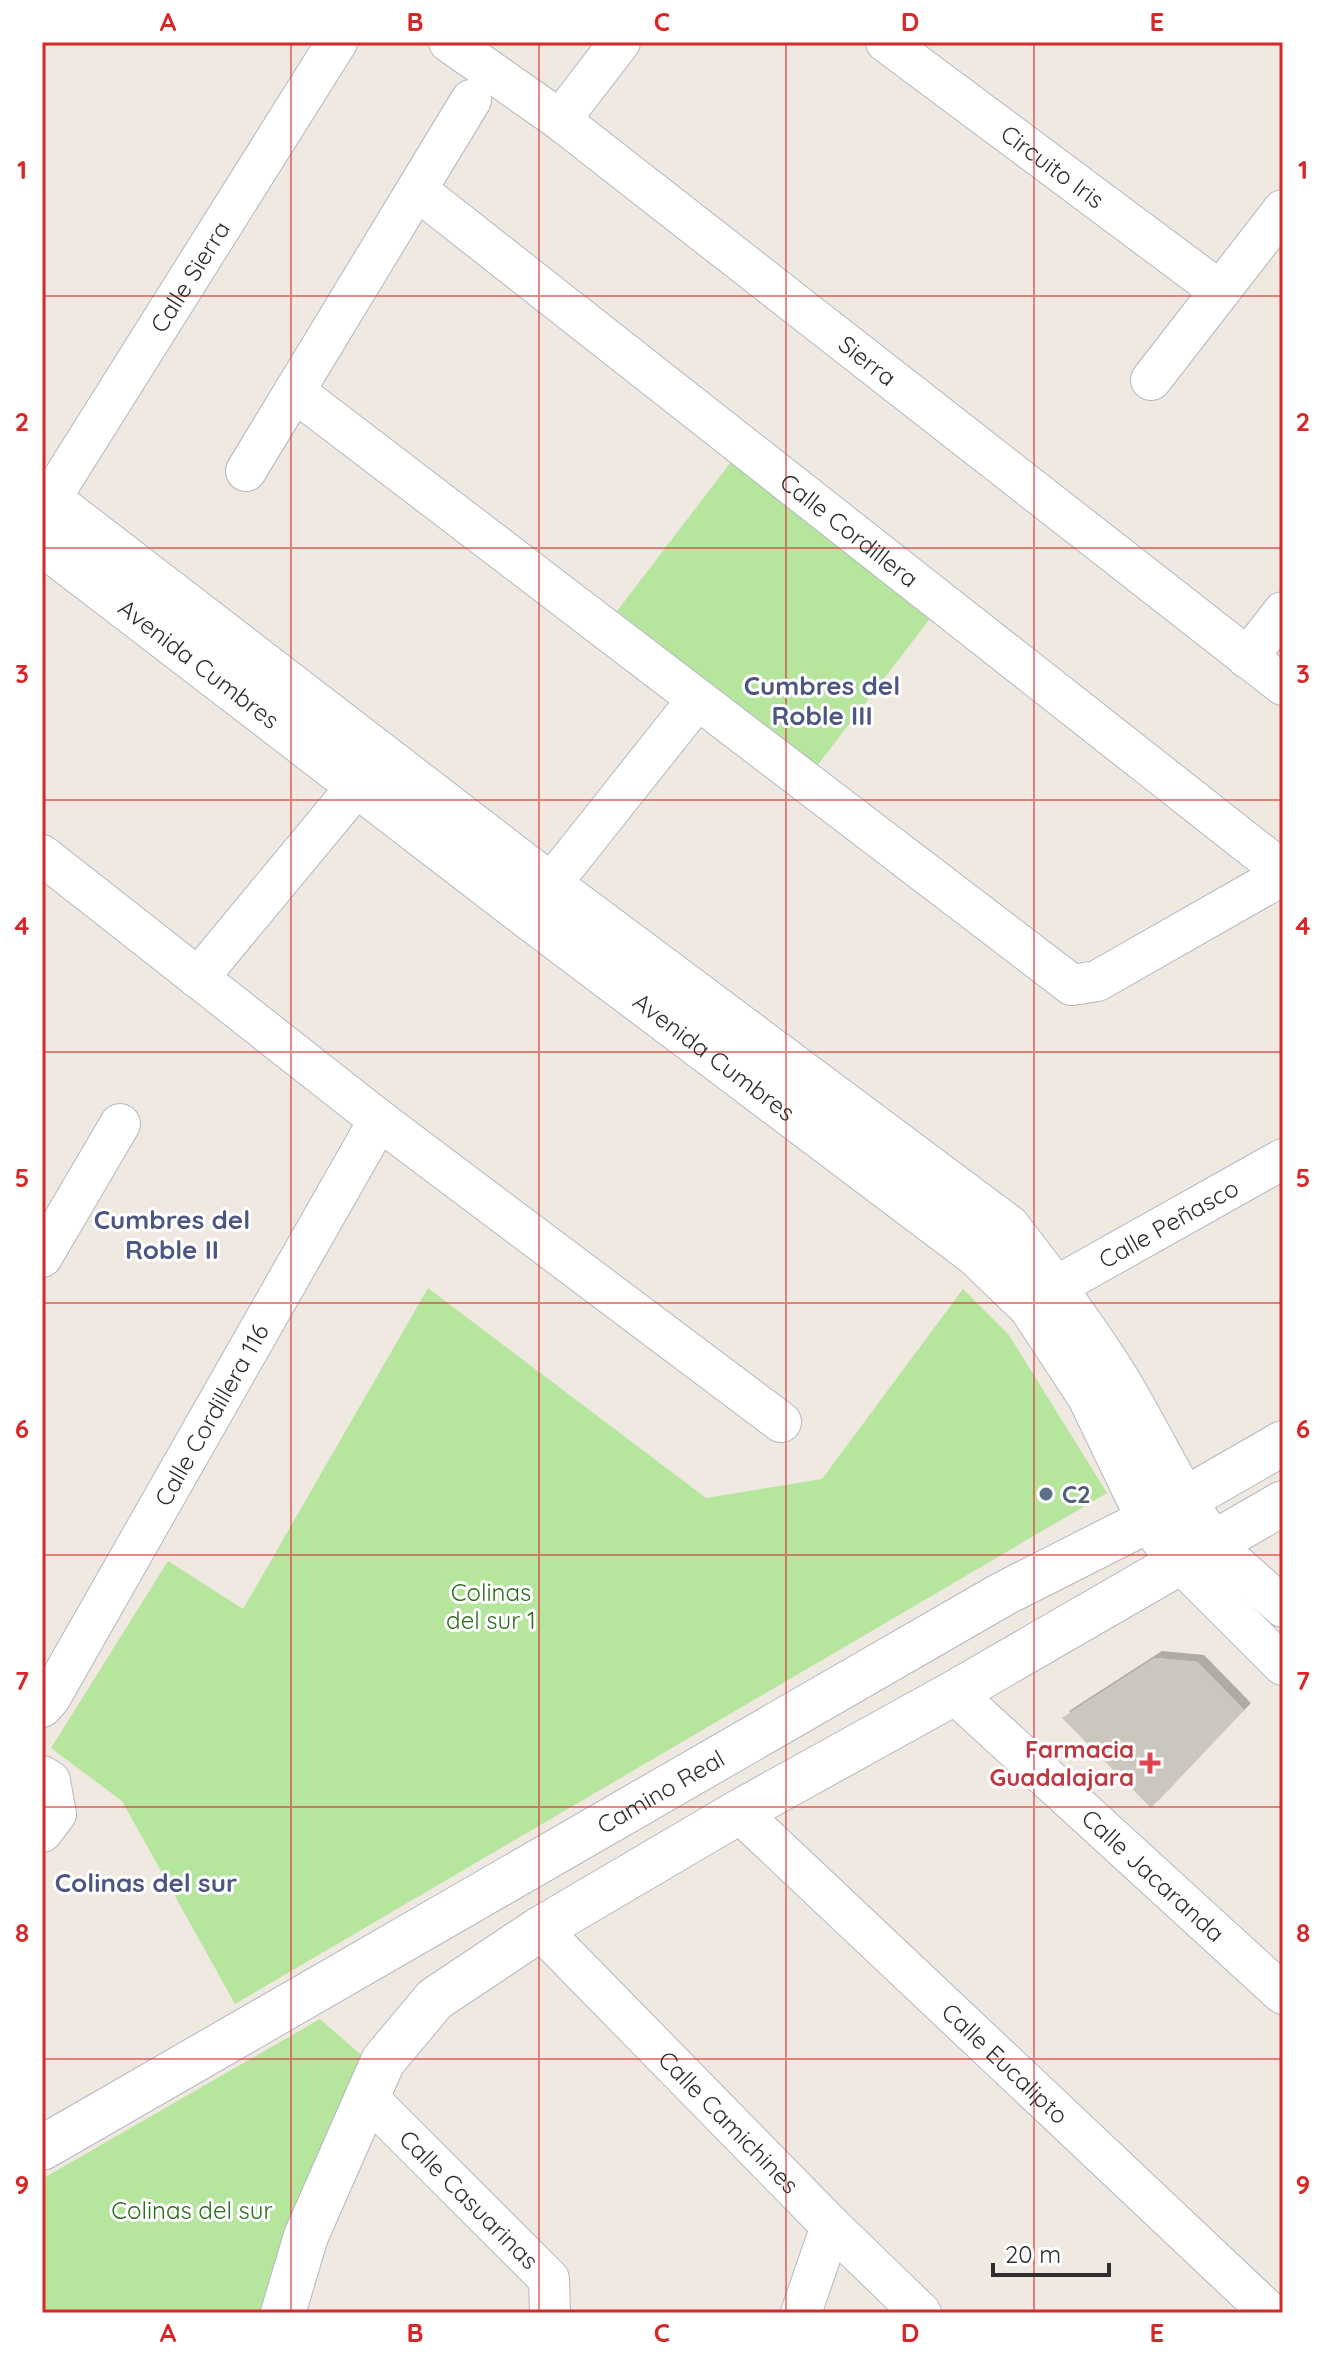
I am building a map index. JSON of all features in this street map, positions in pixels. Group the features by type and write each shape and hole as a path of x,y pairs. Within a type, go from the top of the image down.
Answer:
{"street":[{"name":"Calle Sierra","path":"45,502 337,42"},
{"name":"Sierra","path":"449,42 560,120 1283,685"},
{"path":"560,120 620,42"},
{"name":"Circuito Iris","path":"886,42 1220,291"},
{"path":"246,471 471,100"},
{"name":"Calle Cordillera","path":"294,391 1072,985 1097,981 1283,873 417,190"},
{"path":"1151,380 1283,210"},
{"name":"Avenida Cumbres","path":"45,502 976,1254 1031,1307 1196,1553 1283,1665"},
{"name":"Avenida Cumbres","path":"42,543 357,786 540,901 1008,1227 1055,1287 1116,1379 1166,1510"},
{"path":"1247,658 1283,612"},
{"path":"540,901 697,700"},
{"path":"198,978 357,786"},
{"path":"42,855 379,1120 781,1422"},
{"name":"Calle Cordillera 116","path":"42,1707 50,1698 379,1120"},
{"path":"42,1257 120,1124"},
{"name":"Calle Peñasco","path":"1055,1287 1283,1159"},
{"name":"Camino Real","path":"42,2148 1003,1594 1166,1510 1283,1443"},
{"path":"283,2313 306,2236 366,2096 383,2061 435,1999 540,1929 739,1812 954,1693 1283,1503"},
{"name":"Avenida Cumbres","path":"1196,1553 1283,1607"},
{"name":"Calle Jacaranda","path":"954,1693 1283,1994"},
{"path":"42,1776 50,1781 56,1814 42,1832"},
{"name":"Calle Eucalipto","path":"739,1812 1270,2313"},
{"name":"Calle Camichines","path":"540,1929 831,2226 921,2313"},
{"name":"Calle Casuarinas","path":"366,2096 549,2279 550,2313"},
{"path":"801,2313 831,2226"}],"green space":[{"path":"731,462 932,616 817,766 617,611"},
{"name":"Colinas del sur 1","path":"428,1288 706,1498 822,1479 963,1289 1009,1335 1107,1493 235,2004 122,1801 51,1748 168,1561 243,1609"},
{"name":"Colinas del sur","path":"320,2019 366,2059 263,2313 42,2313 42,2179"}],"building":[{"name":"Farmacia Guadalajara","path":"1155,1658 1197,1662 1244,1710 1151,1808 1062,1718"}],"place":[{"name":"C2","path":"1046,1494"},
{"name":"Farmacia Guadalajara","path":"1150,1763"}],"district":[{"name":"Cumbres del Roble III","path":"822,700"},
{"name":"Cumbres del Roble II","path":"172,1234"},
{"name":"Colinas del sur","path":"146,1882"}]}
